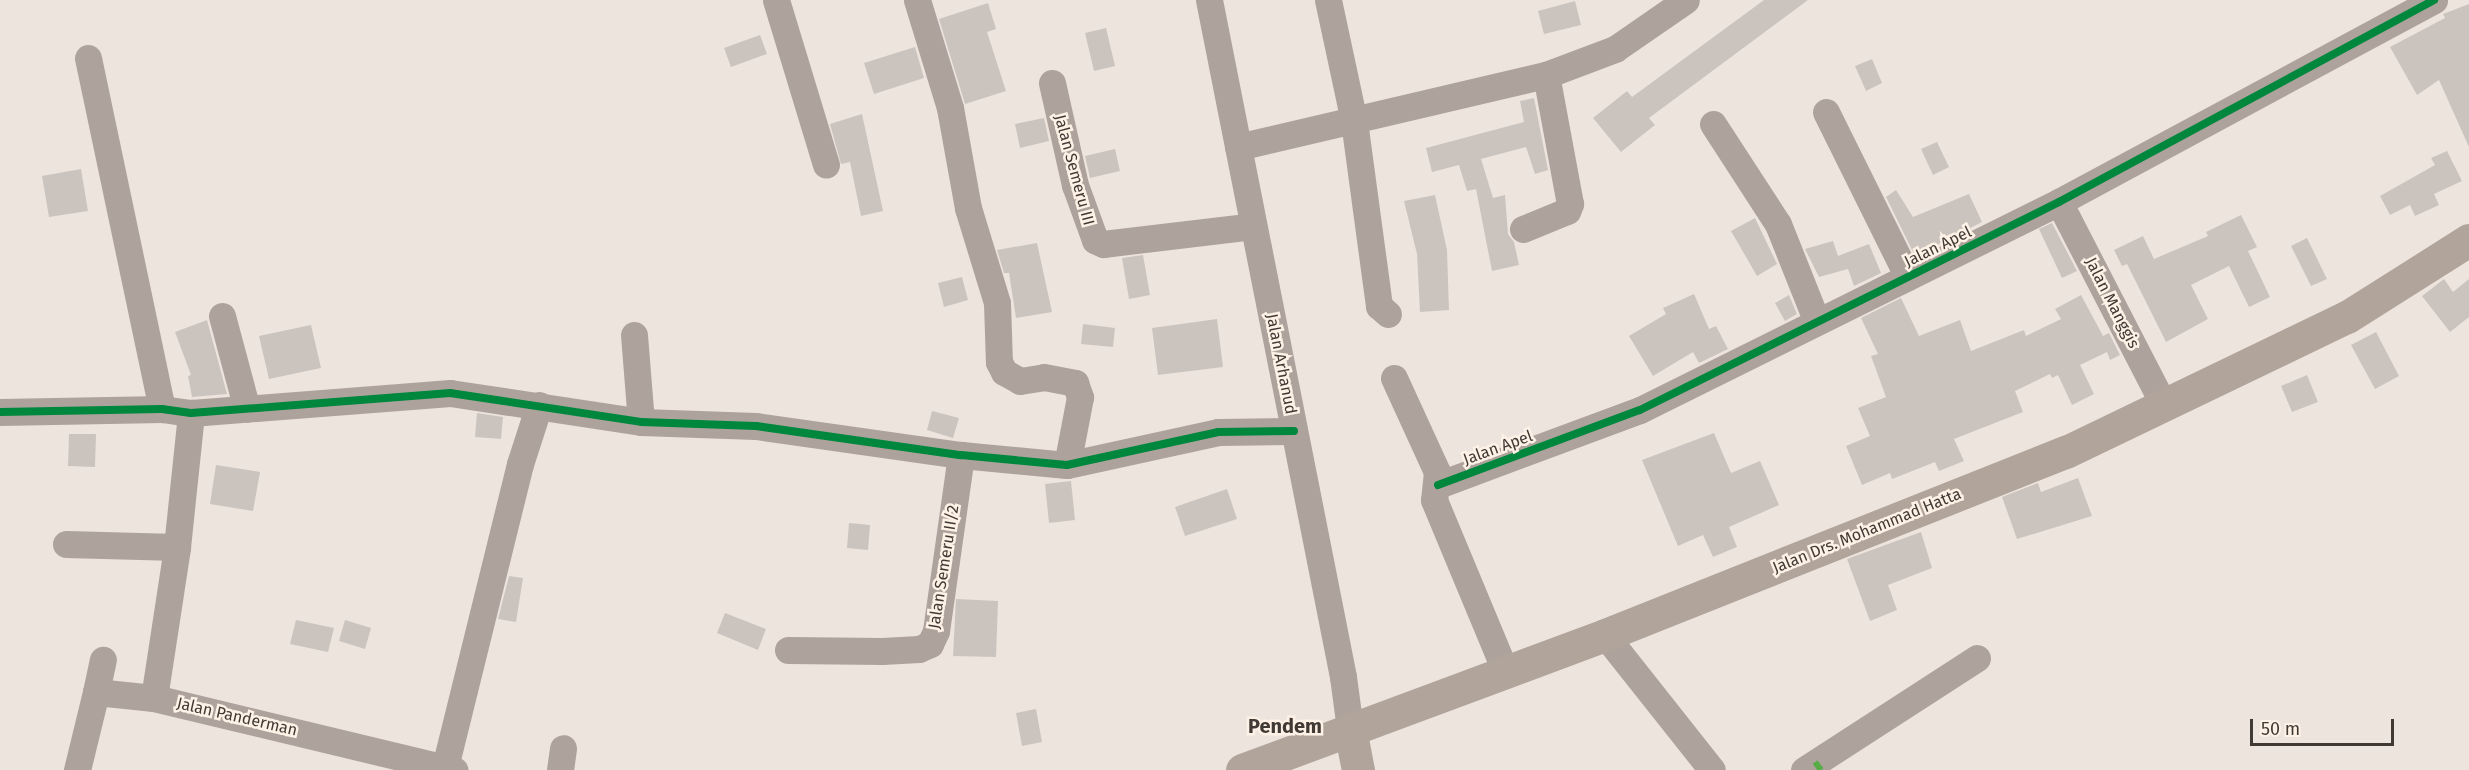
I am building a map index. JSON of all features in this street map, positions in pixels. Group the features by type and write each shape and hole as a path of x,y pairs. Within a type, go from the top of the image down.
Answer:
{"main road":[{"name":"Jalan Drs. Mohammad Hatta","path":"1242,770 1605,635 2066,452 2347,317 2469,240"},
{"path":"1350,729 1358,770"}],"street":[{"path":"776,0 826,165"},
{"path":"917,0 950,108 968,208 997,303 999,362 1004,372 1020,381 1044,377 1075,383 1080,398 1068,465"},
{"name":"Jalan Arhanud","path":"1209,0 1343,677 1350,729"},
{"path":"1328,0 1354,121 1379,306 1388,314"},
{"path":"1238,147 1546,75 1615,49 1686,0"},
{"name":"Jalan Apel","path":"1438,484 1640,410 2059,202 2434,0"},
{"path":"88,58 162,409"},
{"path":"1523,229 1567,211 1570,204 1546,75"},
{"name":"Jalan Semeru III","path":"1052,83 1075,185 1095,240 1103,244 1253,226"},
{"path":"1826,112 1908,277"},
{"path":"1713,124 1778,224 1817,322"},
{"name":"Jalan Manggis","path":"2059,202 2164,405"},
{"path":"222,316 247,409"},
{"path":"634,335 641,422"},
{"path":"1394,378 1437,472 1438,484 1434,500 1506,673"},
{"path":"0,412 162,409 191,413 450,393 641,422 756,426 961,455 1068,465 1218,432 1294,430"},
{"path":"450,769 520,464 539,405"},
{"path":"154,698 177,546 191,413"},
{"name":"Jalan Semeru II/2","path":"788,650 882,651 919,649 930,644 936,631 961,455"},
{"path":"66,544 177,546"},
{"path":"1605,635 1712,770"},
{"path":"1814,767 1977,658"},
{"path":"77,770 103,660"},
{"name":"Jalan Panderman","path":"96,692 154,698 450,769"}],"building":[{"path":"1764,0 1808,0 1649,118 1655,125 1621,152 1593,118 1627,91 1632,97"},
{"path":"1575,1 1581,25 1544,34 1538,11"},
{"path":"988,3 996,29 987,32 1006,91 965,104 939,19"},
{"path":"2469,4 2469,147 2439,80 2417,95 2390,47 2445,18 2443,14"},
{"path":"1106,28 1115,66 1094,71 1085,33"},
{"path":"760,35 767,54 731,67 724,48"},
{"path":"915,47 924,78 874,94 864,63"},
{"path":"1872,59 1882,83 1866,91 1855,66"},
{"path":"1534,98 1548,170 1535,174 1526,147 1481,159 1493,198 1505,195 1508,234 1514,242 1519,265 1492,271 1476,189 1467,191 1459,165 1432,172 1426,148 1524,122 1520,101"},
{"path":"862,114 883,211 861,216 850,162 841,164 830,124"},
{"path":"1044,118 1049,141 1020,148 1015,124"},
{"path":"1937,142 1949,167 1933,175 1921,149"},
{"path":"1115,149 1120,171 1090,178 1085,156"},
{"path":"2447,151 2462,181 2434,194 2439,205 2415,216 2410,205 2390,215 2380,196 2435,165 2431,158"},
{"path":"81,169 88,211 49,217 42,176"},
{"path":"1896,190 1913,217 1969,194 1982,222 1915,256 1886,197"},
{"path":"1435,195 1447,250 1449,310 1420,312 1417,254 1404,201"},
{"path":"2241,215 2257,247 2248,251 2270,297 2249,307 2229,266 2191,285 2208,319 2166,342 2127,264 2122,266 2114,250 2143,236 2154,259 2208,236 2206,232"},
{"path":"1755,218 1777,264 1757,276 1731,231"},
{"path":"2052,223 2077,271 2062,278 2039,229"},
{"path":"2307,238 2327,279 2311,286 2291,246"},
{"path":"1833,241 1838,256 1869,244 1881,273 1854,286 1848,269 1819,277 1805,249"},
{"path":"1037,243 1052,312 1016,318 1009,273 1004,273 997,250"},
{"path":"1143,255 1150,295 1129,299 1122,258"},
{"path":"962,277 968,300 944,307 938,283"},
{"path":"2444,279 2453,292 2469,279 2469,317 2450,332 2422,296"},
{"path":"1694,294 1709,329 1716,326 1728,349 1699,363 1693,352 1653,376 1629,336 1666,314 1663,308"},
{"path":"1789,295 1797,314 1785,321 1775,303"},
{"path":"2081,295 2103,336 2109,333 2120,355 2110,360 2107,352 2080,365 2094,394 2072,405 2058,375 2052,378 2050,374 2015,391 2023,412 1954,439 1964,461 1939,471 1935,462 1892,479 1890,473 1862,485 1846,446 1870,436 1858,408 1886,397 1871,356 1878,354 1861,318 1901,298 1919,336 1960,320 1971,351 2024,330 2026,336 2061,319 2055,309"},
{"path":"1217,319 1223,367 1158,375 1152,328"},
{"path":"207,320 227,394 192,397 188,376 191,375 175,332"},
{"path":"1083,324 1115,328 1113,347 1081,344"},
{"path":"311,325 321,368 269,379 259,336"},
{"path":"2376,332 2399,376 2375,389 2351,345"},
{"path":"2307,375 2318,402 2292,412 2281,386"},
{"path":"932,411 959,418 953,438 927,430"},
{"path":"477,413 503,417 501,439 475,437"},
{"path":"1714,433 1731,473 1760,461 1779,505 1729,527 1737,547 1713,557 1703,535 1678,546 1642,460"},
{"path":"69,434 96,434 95,467 68,466"},
{"path":"216,465 260,472 253,511 210,504"},
{"path":"2078,478 2092,516 2017,539 2002,497 2038,483 2041,492"},
{"path":"1071,481 1075,520 1049,523 1045,484"},
{"path":"1227,489 1237,519 1185,536 1175,507"},
{"path":"849,523 870,525 868,550 847,548"},
{"path":"1921,532 1932,568 1888,585 1897,610 1870,621 1847,559"},
{"path":"509,576 523,578 516,622 498,619"},
{"path":"956,599 998,601 996,657 953,656"},
{"path":"725,613 766,629 758,650 717,633"},
{"path":"296,620 334,628 328,652 290,644"},
{"path":"345,620 371,628 365,649 339,641"},
{"path":"1036,709 1042,742 1022,746 1016,713"}],"marked path":[{"path":"1815,762 1821,770"}],"cycle path":[{"path":"1438,485 1640,410 2059,202 2434,0"},
{"path":"0,412 162,409 191,413 450,393 641,422 756,426 961,455 1067,465 1218,432 1294,431"}],"district":[{"name":"Pendem","path":"1285,726"}]}
